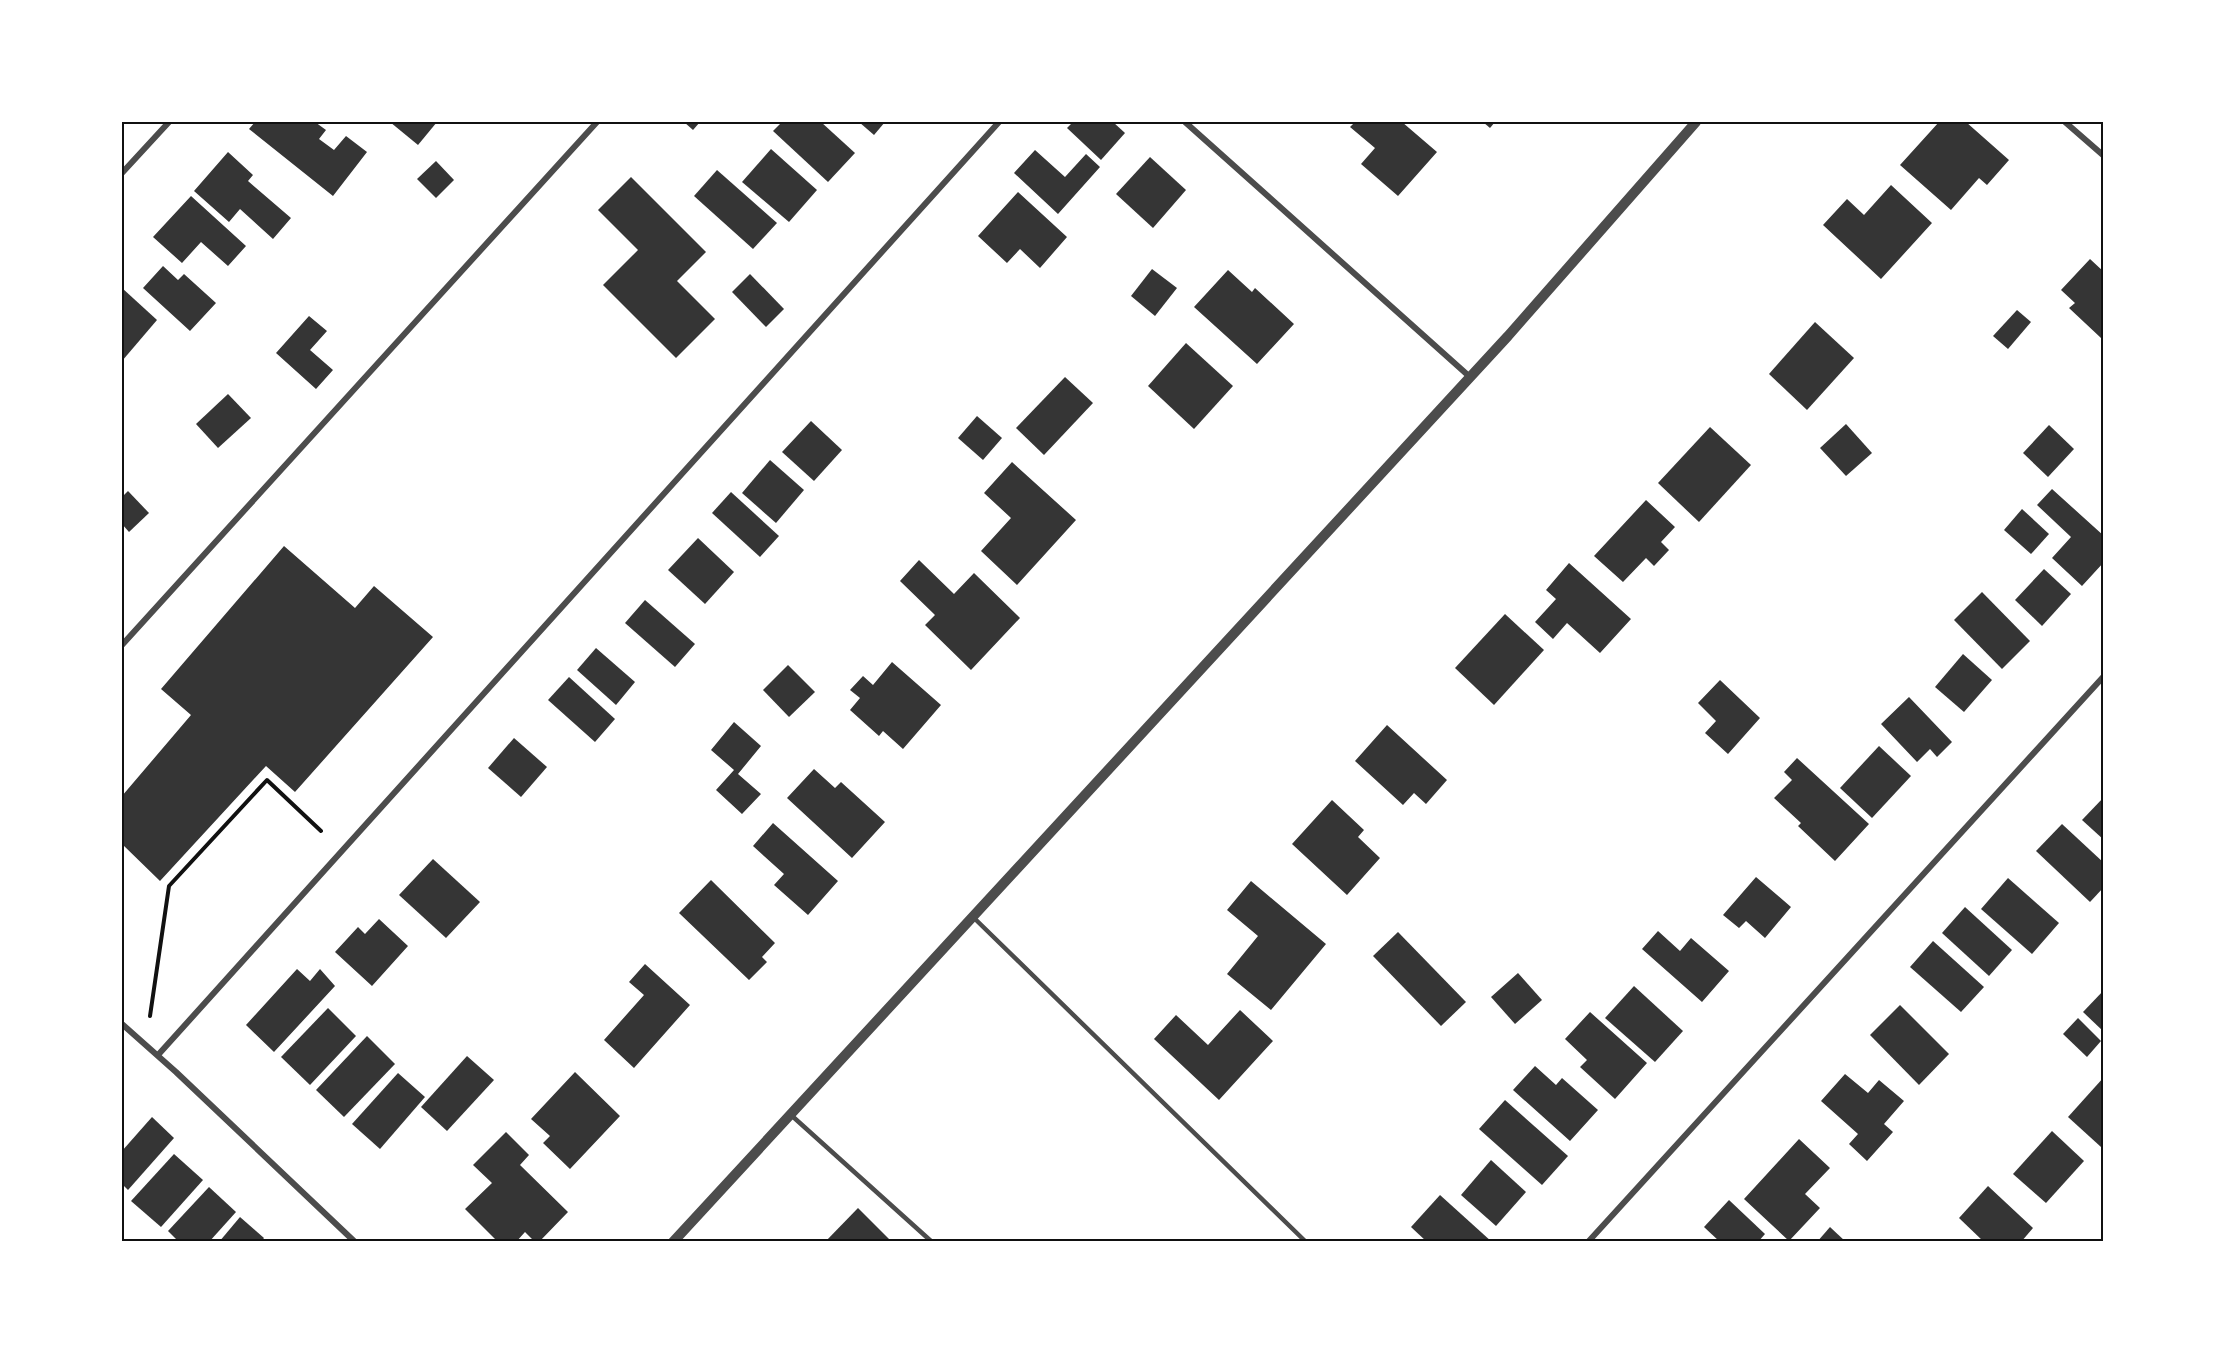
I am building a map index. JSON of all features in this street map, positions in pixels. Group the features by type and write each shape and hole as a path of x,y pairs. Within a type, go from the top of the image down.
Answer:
{"street":[{"path":"122,173 168,122"},
{"path":"122,645 597,122"},
{"path":"158,1055 999,122"},
{"path":"1185,122 1470,377"},
{"path":"673,1242 1470,377 1696,122"},
{"path":"2066,122 2103,156"},
{"path":"1588,1242 2103,676"},
{"path":"122,1024 158,1055 355,1242"}],"lane":[{"path":"973,916 1306,1242"},
{"path":"791,1114 932,1242"}],"path":[{"path":"150,1017 169,886 267,780 321,831"}],"building":[{"path":"255,122 315,122 326,130 319,139 334,150 346,136 367,152 333,196 249,129"},
{"path":"390,122 437,122 418,145"},
{"path":"684,122 700,122 693,130"},
{"path":"782,122 821,122 855,153 828,182 773,131"},
{"path":"859,122 885,122 874,135"},
{"path":"1073,122 1113,122 1125,133 1101,160 1067,128"},
{"path":"1355,122 1402,122 1437,152 1398,196 1361,164 1375,148 1350,127"},
{"path":"1483,122 1495,122 1490,128"},
{"path":"1939,122 1966,122 2009,160 1987,185 1979,178 1951,210 1900,165"},
{"path":"771,149 817,190 789,222 742,182"},
{"path":"1035,150 1065,177 1086,154 1100,167 1058,214 1014,173"},
{"path":"228,152 253,175 248,181 291,218 273,239 240,209 229,222 194,191"},
{"path":"1150,157 1186,190 1153,228 1116,194"},
{"path":"436,161 454,180 436,198 417,179"},
{"path":"717,170 777,223 753,249 694,196"},
{"path":"631,177 706,252 677,281 715,319 676,358 603,285 638,250 598,210"},
{"path":"1891,185 1932,223 1881,279 1823,225 1847,199 1864,215"},
{"path":"1018,192 1067,237 1040,268 1020,249 1007,263 978,236"},
{"path":"191,196 246,246 228,266 201,242 182,263 153,237"},
{"path":"2090,259 2104,272 2104,335 2101,338 2069,308 2075,303 2061,290"},
{"path":"163,266 178,280 184,274 216,303 190,331 143,288"},
{"path":"1152,269 1177,288 1155,316 1131,296"},
{"path":"1228,270 1252,292 1255,288 1294,324 1257,364 1194,307"},
{"path":"750,274 784,309 766,327 732,292"},
{"path":"122,288 157,320 122,361"},
{"path":"2017,310 2031,322 2008,349 1993,336"},
{"path":"309,316 327,331 310,350 333,370 316,389 276,353"},
{"path":"1815,322 1854,358 1807,410 1769,374"},
{"path":"1186,343 1233,386 1194,429 1148,386"},
{"path":"1065,377 1093,403 1044,455 1016,428"},
{"path":"228,394 251,418 218,448 196,424"},
{"path":"977,416 1002,438 983,460 958,438"},
{"path":"811,421 842,450 814,481 782,452"},
{"path":"1846,424 1872,453 1846,476 1820,448"},
{"path":"2049,425 2074,449 2048,477 2023,453"},
{"path":"1710,427 1751,465 1699,522 1658,483"},
{"path":"770,460 804,490 776,523 742,493"},
{"path":"1012,462 1076,520 1017,585 981,551 1011,518 984,493"},
{"path":"2052,489 2104,536 2104,562 2082,586 2052,558 2071,537 2037,505"},
{"path":"128,491 149,513 129,532 122,524 122,497"},
{"path":"731,492 779,536 760,557 712,513"},
{"path":"1646,500 1675,527 1661,542 1669,550 1654,566 1646,558 1623,582 1594,556"},
{"path":"2022,509 2049,534 2031,554 2004,530"},
{"path":"698,538 734,572 705,604 668,570"},
{"path":"284,546 355,608 374,586 433,637 295,792 266,766 160,881 122,844 122,796 191,715 161,689"},
{"path":"919,560 954,594 974,573 1020,618 971,670 925,625 935,615 900,581"},
{"path":"1569,563 1631,619 1600,653 1567,623 1553,639 1535,622 1556,599 1546,590"},
{"path":"2044,569 2071,594 2042,626 2015,600"},
{"path":"1982,592 2030,641 2002,669 1954,620"},
{"path":"645,600 695,644 675,667 625,623"},
{"path":"1505,614 1544,650 1494,705 1455,668"},
{"path":"596,648 635,682 616,705 577,670"},
{"path":"1963,654 1992,680 1964,712 1935,687"},
{"path":"892,662 941,705 903,749 883,731 879,736 850,710 860,698 850,690 863,676 873,685"},
{"path":"788,665 815,692 789,717 763,690"},
{"path":"569,677 615,719 595,742 548,700"},
{"path":"1720,680 1760,718 1728,754 1705,733 1716,721 1698,703"},
{"path":"1909,697 1952,742 1937,757 1930,749 1917,762 1881,724"},
{"path":"734,722 761,746 738,774 761,794 742,814 716,790 734,770 711,750"},
{"path":"1387,725 1447,780 1426,804 1414,793 1403,805 1355,761"},
{"path":"514,738 547,767 521,797 488,768"},
{"path":"1879,746 1911,776 1872,818 1840,788"},
{"path":"1797,758 1869,824 1835,861 1798,826 1801,823 1774,798 1792,780 1784,772"},
{"path":"814,769 835,788 841,782 885,822 852,858 787,798"},
{"path":"2104,797 2104,840 2082,820"},
{"path":"1332,800 1364,830 1358,837 1380,858 1347,895 1292,844"},
{"path":"773,823 838,881 808,915 774,885 784,874 753,846"},
{"path":"2062,824 2104,863 2104,887 2090,902 2036,851"},
{"path":"433,859 480,902 446,938 399,895"},
{"path":"1756,877 1791,907 1765,938 1746,921 1739,928 1723,915"},
{"path":"2008,878 2059,923 2032,954 1981,909"},
{"path":"711,880 775,943 762,957 767,962 749,980 679,913"},
{"path":"1251,881 1326,944 1271,1010 1227,974 1258,936 1227,910"},
{"path":"1965,907 2012,950 1989,976 1942,933"},
{"path":"379,919 408,946 372,986 335,952 358,927 365,934"},
{"path":"1658,931 1680,951 1691,938 1729,971 1702,1002 1642,949"},
{"path":"1398,932 1466,1002 1441,1026 1373,956"},
{"path":"1933,941 1984,987 1961,1012 1910,967"},
{"path":"645,964 690,1005 634,1068 604,1040 644,995 629,982"},
{"path":"297,969 310,981 320,969 335,986 274,1052 246,1025"},
{"path":"1518,973 1542,1000 1515,1024 1491,997"},
{"path":"1634,986 1683,1031 1655,1062 1605,1018"},
{"path":"2104,990 2104,1032 2083,1012"},
{"path":"1900,1005 1949,1054 1919,1085 1870,1035"},
{"path":"328,1008 356,1036 310,1085 281,1057"},
{"path":"1240,1010 1273,1041 1219,1100 1154,1039 1176,1015 1208,1045"},
{"path":"1590,1012 1647,1063 1615,1099 1580,1067 1587,1060 1565,1039"},
{"path":"2078,1018 2101,1041 2087,1057 2063,1034"},
{"path":"367,1036 395,1064 344,1117 316,1090"},
{"path":"467,1056 494,1080 447,1131 421,1107"},
{"path":"1535,1066 1556,1085 1562,1078 1598,1110 1570,1141 1513,1090"},
{"path":"575,1072 620,1116 570,1169 543,1143 550,1136 531,1119"},
{"path":"398,1073 425,1097 380,1149 352,1124"},
{"path":"1845,1074 1868,1093 1879,1080 1904,1101 1884,1124 1893,1132 1867,1161 1849,1144 1858,1134 1821,1101"},
{"path":"2104,1077 2104,1144 2101,1147 2068,1117"},
{"path":"1505,1100 1568,1156 1542,1185 1479,1129"},
{"path":"152,1117 174,1138 128,1190 122,1184 122,1151"},
{"path":"2052,1131 2084,1161 2046,1203 2013,1174"},
{"path":"506,1132 529,1155 520,1165 568,1212 539,1242 535,1242 525,1232 516,1242 498,1242 465,1209 492,1183 473,1165"},
{"path":"1799,1139 1830,1168 1805,1194 1820,1208 1789,1241 1744,1199"},
{"path":"174,1154 203,1180 161,1227 131,1201"},
{"path":"1491,1160 1526,1192 1496,1226 1461,1195"},
{"path":"1988,1186 2033,1228 2021,1242 1984,1242 1959,1218"},
{"path":"209,1187 236,1212 209,1242 179,1242 168,1231"},
{"path":"1440,1195 1492,1242 1427,1242 1411,1227"},
{"path":"1729,1200 1765,1234 1758,1242 1720,1242 1704,1227"},
{"path":"858,1208 892,1242 825,1242"},
{"path":"240,1217 264,1238 261,1242 219,1242"},
{"path":"1830,1227 1846,1242 1817,1242"}]}
